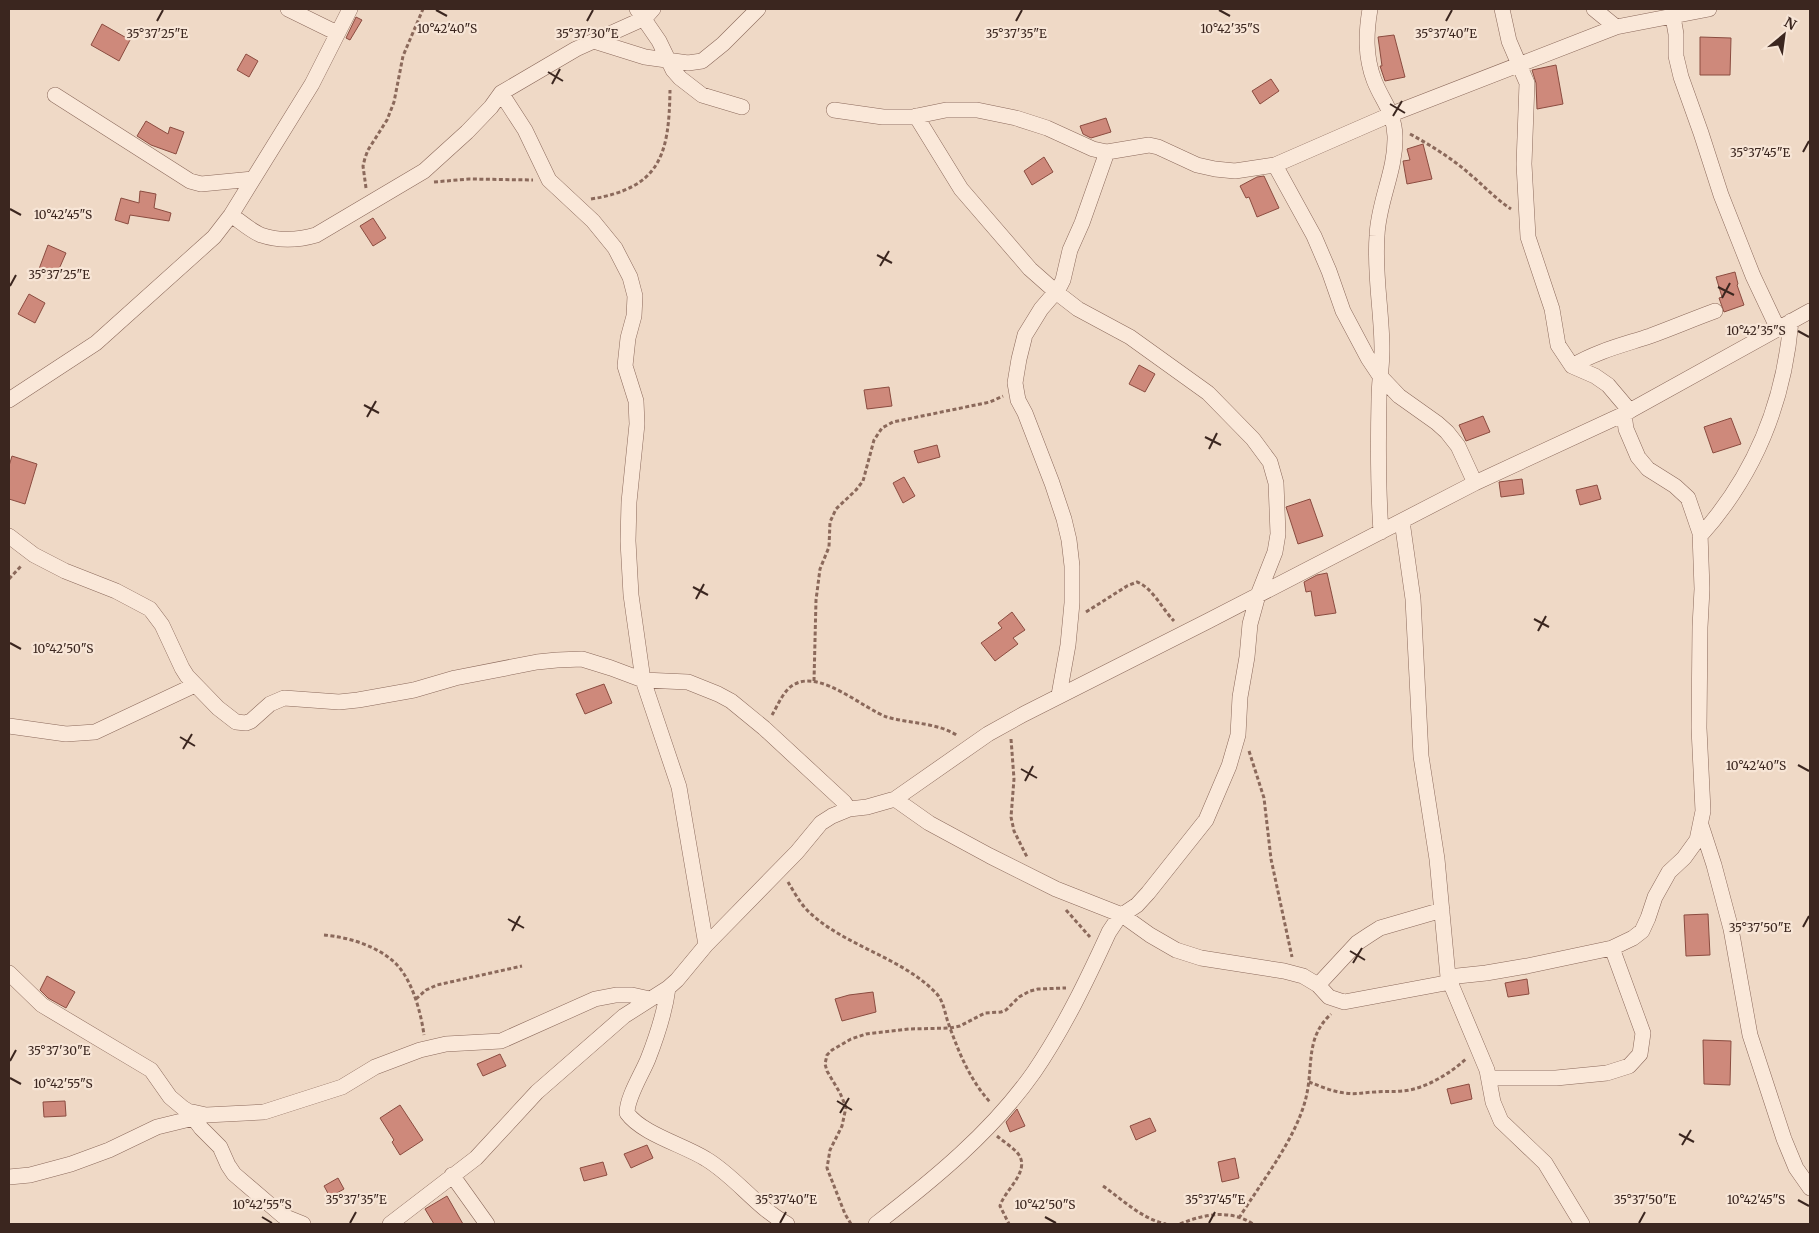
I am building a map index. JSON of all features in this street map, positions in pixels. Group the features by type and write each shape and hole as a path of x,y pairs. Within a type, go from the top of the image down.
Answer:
{"street":[{"path":"288,9 337,33"},
{"path":"9,400 96,343 214,237 231,215 312,84 350,9"},
{"path":"594,41 631,54 668,62 688,63 707,58 758,9"},
{"path":"1370,9 1366,44 1368,61 1374,81 1393,119 1394,154 1392,173 1377,228 1376,255 1382,349 1378,482 1381,532"},
{"path":"895,799 929,823 990,856 1056,889 1122,915 1162,943 1176,950 1201,958 1284,971 1297,975 1318,985 1329,997 1344,1002 1450,979 1527,966 1612,948 1633,938 1642,931 1655,896 1669,872 1684,858 1697,840 1701,825 1703,811 1698,728 1702,589 1700,536 1688,498 1675,486 1648,469 1638,457 1626,429 1627,412 1608,385 1595,376 1572,366 1558,345 1552,310 1528,237 1524,164 1528,83 1509,41 1502,9"},
{"path":"1594,9 1616,27"},
{"path":"834,110 883,117 916,116 946,110 977,110 1016,118 1047,128 1093,149 1107,152 1149,145 1158,147 1197,165 1236,171 1275,165 1393,119 1518,64 1616,27 1650,19 1673,17 1692,10 1709,9"},
{"path":"231,215 260,234 280,238 302,239 316,235 424,171 467,132 491,107 501,93 569,53 645,12 668,62 680,78 702,95 742,107"},
{"path":"1673,17 1676,34 1676,56 1681,77 1721,195 1753,276 1778,329"},
{"path":"501,93 525,130 539,162 552,184 594,221 615,248 630,277 635,296 634,316 625,366 636,401 637,424 630,480 628,541 632,595 642,680 679,787 706,945"},
{"path":"55,95 190,181 201,184 253,179"},
{"path":"876,1224 924,1186 988,1128 1002,1112 1034,1072 1076,1002 1112,926 1148,893 1206,820 1229,766 1238,735 1240,697 1247,657 1250,624 1258,595 1275,552 1278,534 1276,483 1270,462 1253,439 1208,393 1136,341 1078,309 1030,269 961,189 916,116"},
{"path":"1059,695 1068,646 1072,566 1064,519 1052,483 1015,391 1018,359 1026,335 1041,309 1056,292 1063,280 1070,250 1082,223 1107,152"},
{"path":"1275,165 1314,236 1343,311 1380,376 1399,396 1447,432 1458,446 1475,483"},
{"path":"1572,366 1605,350 1670,329 1715,310"},
{"path":"390,1224 476,1158 537,1092 624,1016 668,988 821,823 849,808 895,799 988,734 1059,695 1475,483 1627,412 1810,311"},
{"path":"1700,536 1719,515 1760,446 1782,387 1789,352 1791,321"},
{"path":"1402,521 1413,599 1421,756 1438,859 1450,979 1478,1047 1489,1078 1493,1102 1501,1121 1545,1163 1582,1224"},
{"path":"9,536 34,555 49,563 116,591 150,609 162,625 182,668 195,685 218,708 240,724 251,721 270,704 284,698 340,702 358,700 414,690 455,678 557,660 582,660 594,662 642,680 688,682 705,687 731,701 764,728 849,808"},
{"path":"9,726 66,734 95,732 195,685"},
{"path":"1701,825 1731,929 1750,1035 1784,1139 1796,1168 1810,1188"},
{"path":"1318,985 1357,943 1380,928 1442,910"},
{"path":"1489,1078 1556,1078 1607,1073 1629,1066 1640,1054 1643,1033 1612,948"},
{"path":"9,973 42,1005 151,1070 170,1097 196,1115 220,1148 234,1174 283,1216 303,1224"},
{"path":"668,988 657,1034 629,1100 627,1113 634,1121 670,1142 694,1152 709,1161 764,1209 787,1224"},
{"path":"9,1177 30,1175 71,1164 108,1150 157,1127 196,1115 264,1112 342,1087 375,1067 427,1048 446,1044 501,1042 604,997 632,995 650,999"},
{"path":"452,1175 488,1224"}],"path":[{"path":"368,204 363,166 365,158 387,120 394,102 403,56 423,9"},
{"path":"588,199 632,187 641,182 654,168 665,146 668,133 670,90 668,62"},
{"path":"1393,119 1449,157 1473,176 1494,197 1527,219"},
{"path":"409,180 418,183 468,179 526,179 552,184"},
{"path":"814,681 816,600 820,569 829,547 830,522 836,510 863,481 874,440 882,428 893,422 909,418 990,402 1015,391"},
{"path":"1070,621 1126,586 1137,582 1149,591 1165,612 1185,632"},
{"path":"764,728 787,690 795,684 814,681 834,688 879,713 906,722 939,727 972,746"},
{"path":"1012,721 1011,741 1014,778 1012,817 1014,831 1030,861"},
{"path":"1249,749 1264,798 1271,859 1297,975"},
{"path":"781,868 795,894 810,913 896,964 938,995 959,1052 972,1080 981,1092 1002,1112"},
{"path":"1063,905 1082,929 1101,948"},
{"path":"324,935 337,936 354,941 378,951 390,958 405,974 424,1028 427,1048"},
{"path":"415,1000 426,990 437,985 522,966"},
{"path":"851,1224 845,1214 827,1168 830,1150 842,1126 846,1107 825,1064 827,1056 832,1050 851,1039 866,1034 960,1026 985,1014 1006,1010 1019,997 1030,991 1062,989 1086,982"},
{"path":"1239,1218 1267,1176 1296,1124 1305,1102 1312,1043 1316,1033 1321,1023 1344,1002"},
{"path":"1308,1082 1343,1093 1358,1094 1418,1088 1459,1065 1478,1047"},
{"path":"988,1128 1020,1156 1020,1170 1000,1206 1008,1224"},
{"path":"1103,1186 1142,1214 1156,1222 1166,1224"},
{"path":"1180,1224 1215,1213 1239,1218 1253,1224"}],"building":[{"path":"356,17 362,20 350,40 346,38"},
{"path":"102,24 130,40 119,61 91,45"},
{"path":"1394,35 1405,77 1385,81 1380,66 1382,66 1378,37"},
{"path":"1700,37 1731,38 1730,75 1700,75"},
{"path":"246,54 258,61 249,77 237,70"},
{"path":"1556,65 1563,104 1537,109 1536,83 1532,70"},
{"path":"1271,79 1279,91 1260,104 1252,91"},
{"path":"1106,118 1111,132 1091,138 1083,134 1080,126"},
{"path":"146,121 168,134 170,127 184,132 176,154 151,145 137,136"},
{"path":"1423,144 1432,179 1407,184 1403,161 1410,160 1407,149"},
{"path":"1044,157 1053,172 1032,185 1024,171"},
{"path":"1264,176 1279,208 1257,217 1249,197 1246,198 1240,186 1257,177"},
{"path":"140,191 156,194 154,208 171,213 169,221 130,215 128,224 115,220 121,198 139,203"},
{"path":"373,218 386,238 373,246 360,226"},
{"path":"48,245 66,253 56,276 39,269"},
{"path":"1735,272 1744,305 1724,312 1719,298 1722,297 1716,277"},
{"path":"29,294 45,303 35,323 18,314"},
{"path":"1139,365 1155,374 1145,392 1129,384"},
{"path":"889,387 892,406 867,409 864,390"},
{"path":"1483,416 1490,432 1466,441 1459,425"},
{"path":"1731,418 1741,444 1713,453 1704,427"},
{"path":"937,445 940,457 918,463 914,451"},
{"path":"12,456 37,464 25,504 9,499 9,466"},
{"path":"904,477 915,496 903,503 893,483"},
{"path":"1522,479 1524,494 1501,497 1499,482"},
{"path":"1597,485 1601,499 1580,505 1576,490"},
{"path":"1310,499 1323,536 1298,544 1286,507"},
{"path":"1327,573 1336,613 1315,616 1311,591 1306,592 1304,582 1317,575"},
{"path":"1012,612 1025,630 1013,638 1018,644 995,661 981,643 1002,628 998,623"},
{"path":"604,684 612,703 585,714 576,694"},
{"path":"1708,914 1710,955 1686,956 1684,915"},
{"path":"47,976 75,992 66,1008 48,998 40,990"},
{"path":"1527,979 1529,994 1508,997 1505,983"},
{"path":"873,992 876,1012 842,1021 835,999"},
{"path":"1703,1040 1731,1041 1730,1085 1704,1084"},
{"path":"500,1054 506,1066 483,1076 477,1064"},
{"path":"1469,1084 1472,1099 1451,1104 1447,1089"},
{"path":"65,1101 66,1116 44,1117 43,1102"},
{"path":"400,1105 423,1140 400,1155 392,1142 394,1140 380,1118"},
{"path":"1017,1109 1025,1126 1010,1132 1006,1122"},
{"path":"1150,1118 1156,1131 1136,1140 1130,1126"},
{"path":"647,1145 653,1158 631,1168 624,1154"},
{"path":"1235,1158 1239,1178 1222,1182 1218,1162"},
{"path":"603,1162 607,1175 584,1181 580,1168"},
{"path":"338,1178 344,1189 330,1197 324,1186"},
{"path":"447,1196 463,1224 434,1224 425,1209"}]}
